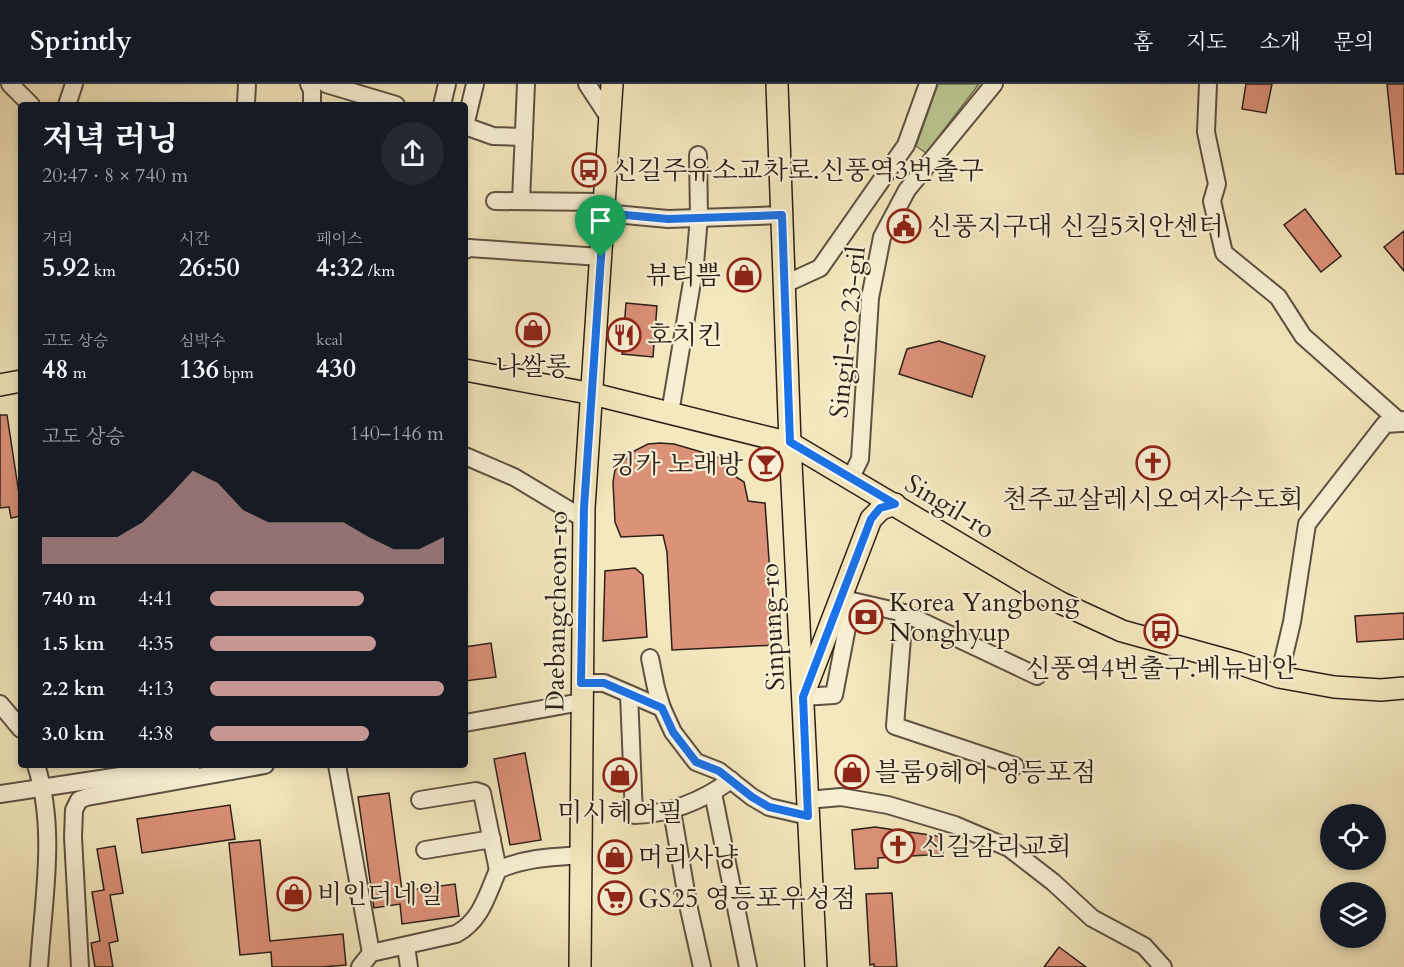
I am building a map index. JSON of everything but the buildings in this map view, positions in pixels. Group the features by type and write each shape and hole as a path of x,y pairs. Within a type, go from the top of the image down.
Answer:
{"main road":[{"name":"Daebangcheon-ro","path":"580,967 584,519 612,84"},
{"name":"Sinpung-ro","path":"777,84 790,442 814,967"},
{"name":"Singil-ro","path":"468,371 593,394 790,442 1043,593 1122,631 1238,663 1279,677 1334,687 1381,690 1404,688"},
{"path":"0,385 18,382"},
{"path":"803,697 871,519 880,508 895,504"}],"street":[{"path":"10,84 27,102"},
{"path":"68,102 74,84"},
{"path":"246,102 247,84"},
{"path":"309,84 312,90 312,102"},
{"path":"326,84 386,102"},
{"path":"443,102 447,84"},
{"path":"468,113 475,84"},
{"path":"521,201 525,84"},
{"path":"587,84 610,119"},
{"path":"784,284 820,268 906,145 928,84"},
{"name":"Singil-ro 23-gil","path":"851,477 860,459 870,298 882,237 907,190 994,84"},
{"path":"1208,84 1206,132 1217,184 1212,201 1224,253 1278,297 1303,336 1402,421"},
{"path":"468,127 493,136 524,137"},
{"path":"670,413 693,275 699,217 698,155"},
{"path":"495,201 604,207 668,219 782,215"},
{"path":"468,248 601,257"},
{"path":"1279,677 1292,622 1307,525 1385,424 1402,421"},
{"path":"468,457 514,477 584,519"},
{"path":"803,697 834,695 852,601 904,613 1037,676"},
{"path":"904,613 895,726 1015,766"},
{"path":"651,658 662,708 673,732 696,762 719,771 769,807 808,808 841,797 888,805 955,825 1008,848 1053,882 1092,918 1144,946 1163,967"},
{"path":"468,722 581,692 604,683 662,708"},
{"path":"635,697 652,694 656,688"},
{"path":"635,697 634,815 672,811 713,793 731,780"},
{"path":"0,704 18,725"},
{"path":"37,768 43,787 47,844 39,967"},
{"path":"0,794 172,768"},
{"path":"80,967 73,837 74,810 79,800 248,768"},
{"path":"337,768 371,953"},
{"path":"360,967 371,953 456,934 468,928 482,909 498,870 482,794 476,791 420,800"},
{"path":"713,793 748,967"},
{"path":"672,811 689,909 702,967"},
{"path":"425,850 492,840"},
{"path":"498,870 514,862 533,858 581,855"},
{"path":"406,946 409,967"}],"green space":[{"path":"938,84 979,84 926,153 916,146"}],"place":[{"name":"신길주유소교차로.신풍역3번출구","path":"589,170"},
{"name":"신풍지구대 신길5치안센터","path":"904,226"},
{"name":"뷰티쁨","path":"744,275"},
{"name":"나쌀롱","path":"533,330"},
{"name":"호치킨","path":"624,335"},
{"name":"천주교살레시오여자수도회","path":"1153,463"},
{"name":"킹카 노래방","path":"766,464"},
{"name":"Korea Yangbong Nonghyup","path":"866,617"},
{"name":"신풍역4번출구.베뉴비안","path":"1161,631"},
{"name":"블룸9헤어 영등포점","path":"852,772"},
{"name":"미시헤어필","path":"620,775"},
{"name":"신길감리교회","path":"898,846"},
{"name":"머리사냥","path":"615,857"},
{"name":"비인더네일","path":"294,894"},
{"name":"GS25 영등포우성점","path":"615,898"}],"route":[{"path":"604,213 668,219 782,215 790,442 895,504 880,508 871,519 803,697 808,816 769,807 752,797 719,771 696,762 673,732 662,708 604,683 581,683 584,508 601,257 604,213"}]}
